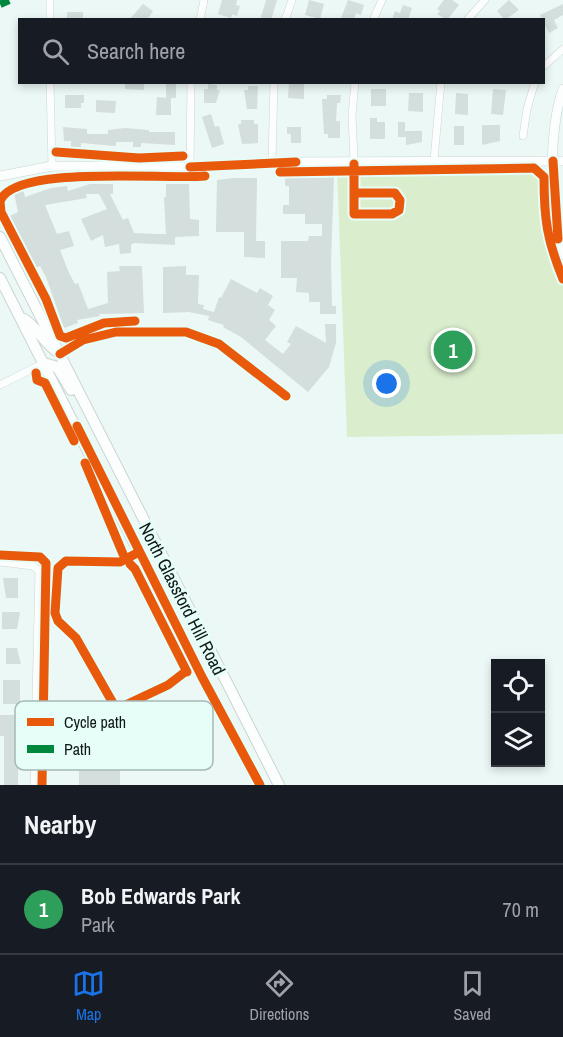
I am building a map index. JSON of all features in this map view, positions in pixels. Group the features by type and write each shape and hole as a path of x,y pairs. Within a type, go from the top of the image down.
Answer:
{"main road":[{"name":"North Glassford Hill Road","path":"0,237 279,785"},
{"name":"North Glassford Hill Road","path":"0,278 202,677 260,785"},
{"path":"21,318 33,325 45,345 60,354"},
{"path":"44,363 57,368 72,392 84,403"}],"street":[{"path":"50,0 50,18"},
{"path":"200,18 204,0"},
{"path":"286,18 292,0"},
{"path":"374,18 382,0"},
{"path":"469,18 485,0"},
{"path":"545,64 563,49"},
{"path":"50,84 52,166"},
{"path":"190,167 191,84"},
{"path":"272,162 274,84"},
{"path":"354,161 352,115 355,84"},
{"path":"435,160 441,84"},
{"path":"523,136 534,84"},
{"path":"563,89 556,109 558,161 555,222 563,255"},
{"path":"0,176 30,168 52,166 190,167 272,162 558,161"},
{"path":"60,354 83,340 116,332 186,332 219,344 286,396"},
{"path":"0,385 44,363"},
{"path":"0,562 33,566 39,571 36,701"},
{"path":"34,770 34,785"}],"green space":[{"path":"337,168 533,170 542,177 543,218 548,243 563,284 563,434 347,437"}],"building":[{"path":"222,0 237,0 236,5 240,6 237,16 232,14 231,18 218,14"},
{"path":"266,0 277,0 272,18 261,18"},
{"path":"309,0 324,4 320,18 305,15"},
{"path":"348,0 364,5 361,15 356,13 355,18 341,18"},
{"path":"444,0 452,0 459,5 449,18 437,14 440,11 437,9"},
{"path":"509,0 519,10 508,18 503,18 497,11"},
{"path":"143,4 153,11 148,18 131,18"},
{"path":"563,4 563,15 554,20 558,28 549,33 545,25 545,18 542,18 540,15"},
{"path":"403,5 412,8 409,18 393,18 395,11 400,13"},
{"path":"67,12 83,12 83,18 67,18"},
{"path":"125,84 144,84 144,90 125,89"},
{"path":"166,84 176,84 176,98 171,98 171,115 156,115 157,97 166,98"},
{"path":"208,84 217,85 217,90 220,90 216,103 204,103 204,89 208,89"},
{"path":"289,84 304,84 304,99 288,98"},
{"path":"248,86 258,86 257,109 247,109 244,90 248,90"},
{"path":"371,89 386,89 386,106 371,106"},
{"path":"493,89 506,90 503,115 491,114"},
{"path":"409,93 423,93 423,112 408,111"},
{"path":"456,93 468,94 468,115 455,114"},
{"path":"65,95 84,95 81,108 65,108"},
{"path":"327,95 341,95 340,103 337,103 336,121 340,121 340,138 328,138 328,134 324,134 322,99 327,99"},
{"path":"96,100 116,101 115,113 96,112"},
{"path":"211,114 215,127 219,126 224,144 212,148 202,117"},
{"path":"370,118 377,118 377,122 385,122 385,139 370,139"},
{"path":"241,120 254,120 254,124 258,124 258,143 242,144 238,124 241,124"},
{"path":"398,122 405,122 405,131 422,131 422,142 406,145 406,137 398,137"},
{"path":"482,125 500,125 500,141 482,145"},
{"path":"454,126 464,126 464,145 454,145"},
{"path":"63,127 87,129 87,134 108,134 108,130 125,128 149,130 149,132 175,132 175,145 141,143 141,147 133,147 133,142 116,142 116,146 81,143 81,147 71,147 71,141 64,141"},
{"path":"287,127 301,127 301,143 291,143 291,134 287,134"},
{"path":"285,176 334,177 331,262 332,306 336,306 336,314 320,314 320,302 309,302 309,293 296,292 297,278 281,278 281,241 308,241 309,236 322,236 322,224 305,224 305,214 283,214 283,205 289,205 289,186 285,186"},
{"path":"257,178 256,241 265,241 265,258 244,257 244,232 216,232 217,180"},
{"path":"90,184 113,184 113,194 110,194 123,220 128,218 134,233 166,234 164,197 166,197 166,184 189,184 190,219 199,220 199,236 175,237 175,245 134,243 131,245 131,253 120,254 119,244 105,247 103,235 91,241 81,219 107,209 99,194 86,194 87,198 45,205 57,234 69,231 74,246 60,250 75,284 78,283 88,309 108,303 107,272 120,271 119,266 142,266 144,313 99,314 100,316 77,320 78,323 64,328 46,277 40,266 35,268 10,216 18,212 14,193 23,190 25,197 51,188 67,186 68,191"},
{"path":"186,266 186,275 199,275 198,304 204,305 203,309 214,312 219,297 221,298 231,279 257,293 260,288 273,296 268,305 275,310 269,320 276,326 265,340 283,354 291,344 287,342 296,326 326,343 325,324 336,324 336,343 329,367 308,392 241,337 223,327 224,325 208,320 209,316 189,312 163,313 163,267"},
{"path":"3,578 18,578 18,598 6,598"},
{"path":"2,612 20,612 17,629 2,629"},
{"path":"6,648 17,648 21,664 6,664"},
{"path":"3,680 20,680 20,701 15,701 15,704 3,704"},
{"path":"0,715 15,715 15,770 18,770 18,785 4,785 4,736 0,736"},
{"path":"79,770 120,770 120,785 79,785"}],"marked path":[{"path":"0,4 9,0"}],"cycle path":[{"path":"56,152 139,158 183,156"},
{"path":"553,161 558,239"},
{"path":"190,167 296,162"},
{"path":"354,164 354,214 392,214 399,210 400,200 395,193 354,193"},
{"path":"280,172 534,168 544,177 548,229 553,253 563,279"},
{"path":"0,201 12,189 33,182 61,178 205,176"},
{"path":"0,202 1,212 46,299 60,336 66,338 104,323 135,321"},
{"path":"60,354 83,340 116,332 186,332 219,344 286,396"},
{"path":"36,373 37,380 45,383 74,441"},
{"path":"77,426 202,677 260,785"},
{"path":"85,463 123,554"},
{"path":"112,701 76,638 58,621 55,613 58,568 66,561 120,562 139,552"},
{"path":"0,555 40,557 46,563 44,701"},
{"path":"130,564 135,569 187,672"},
{"path":"134,701 168,685 185,672"},
{"path":"42,770 42,785"}],"place":[{"name":"Bob Edwards Park","path":"453,350"}]}
